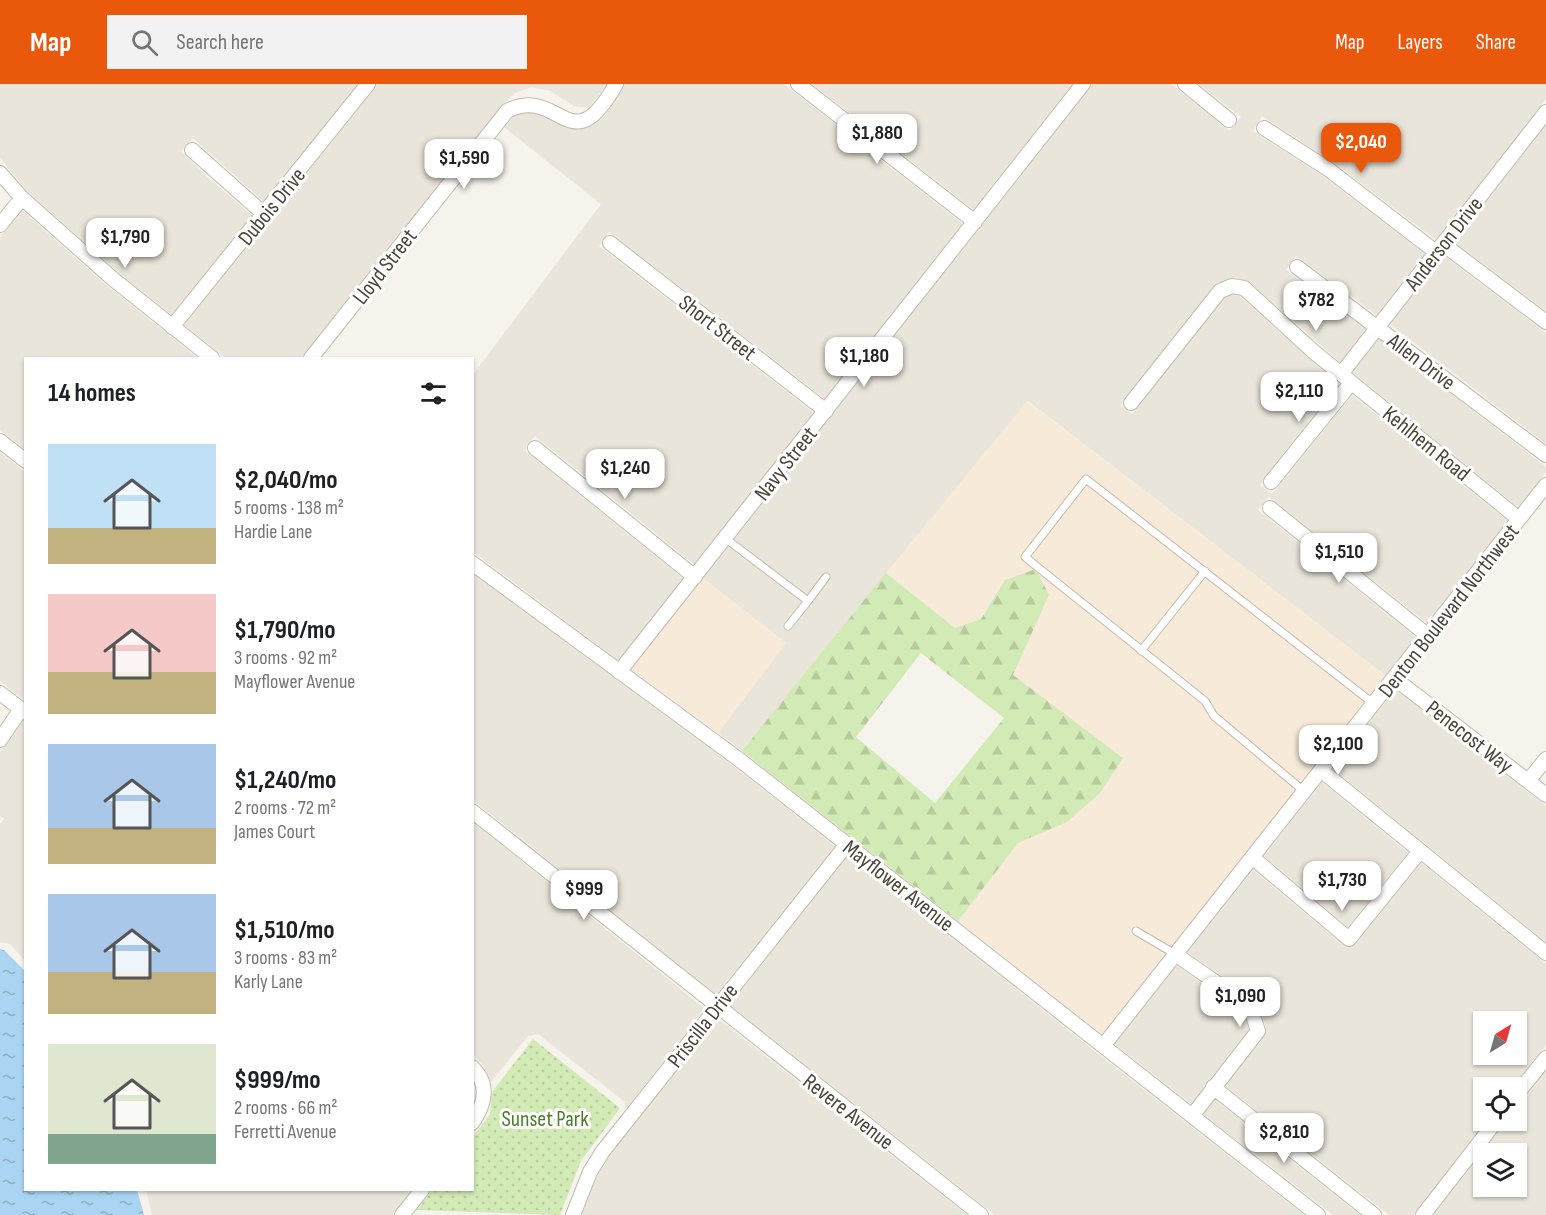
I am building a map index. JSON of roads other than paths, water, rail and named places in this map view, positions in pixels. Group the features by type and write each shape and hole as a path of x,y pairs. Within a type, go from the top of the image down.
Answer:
{"street":[{"name":"Dubois Drive","path":"172,327 368,84"},
{"name":"Lloyd Street","path":"312,357 507,111 520,99 530,96 545,98 570,114 581,117 591,116 600,110 616,84"},
{"path":"798,84 975,222"},
{"name":"Navy Street","path":"619,672 1083,84"},
{"path":"1185,84 1229,120"},
{"name":"Anderson Drive","path":"1271,482 1346,379 1378,327 1546,111"},
{"path":"1264,128 1328,169 1546,322"},
{"path":"192,150 264,214"},
{"path":"0,173 22,198 113,279 211,357"},
{"path":"0,225 22,198"},
{"name":"Short Street","path":"610,243 826,411"},
{"name":"Allen Drive","path":"1298,267 1546,455"},
{"name":"Kehlhem Road","path":"1131,403 1220,291 1232,286 1244,288 1346,379 1519,519"},
{"path":"0,441 24,459"},
{"path":"535,448 695,576"},
{"name":"Denton Boulevard Northwest","path":"1103,1046 1546,485"},
{"path":"1270,508 1427,635"},
{"name":"Mayflower Avenue","path":"474,564 741,761 1318,1215"},
{"name":"Penecost Way","path":"1394,678 1546,795"},
{"path":"0,693 23,711 0,740"},
{"path":"1528,781 1546,759"},
{"path":"1322,771 1546,953"},
{"name":"Revere Avenue","path":"474,813 981,1215"},
{"name":"Priscilla Drive","path":"573,1215 590,1172 603,1151 847,843"},
{"path":"1253,858 1349,939 1420,851"},
{"path":"1175,954 1250,1006 1258,1031 1192,1116"},
{"path":"1527,1081 1546,1058"},
{"path":"474,1069 485,1094 481,1111 474,1120"},
{"path":"1213,1087 1374,1215"},
{"path":"1423,1215 1488,1131"},
{"path":"402,1215 419,1191"}],"lane":[{"path":"1305,792 1214,716 1204,701 1024,557 1086,479 1374,704"},
{"path":"725,538 808,601"},
{"path":"1141,651 1205,571"},
{"path":"788,626 826,577"},
{"path":"1136,931 1175,954"}],"water":[{"path":"0,949 4,950 24,970 24,1191 137,1191 144,1215 0,1215"}],"park label":[{"name":"Sunset Park","path":"545,1118"}]}
